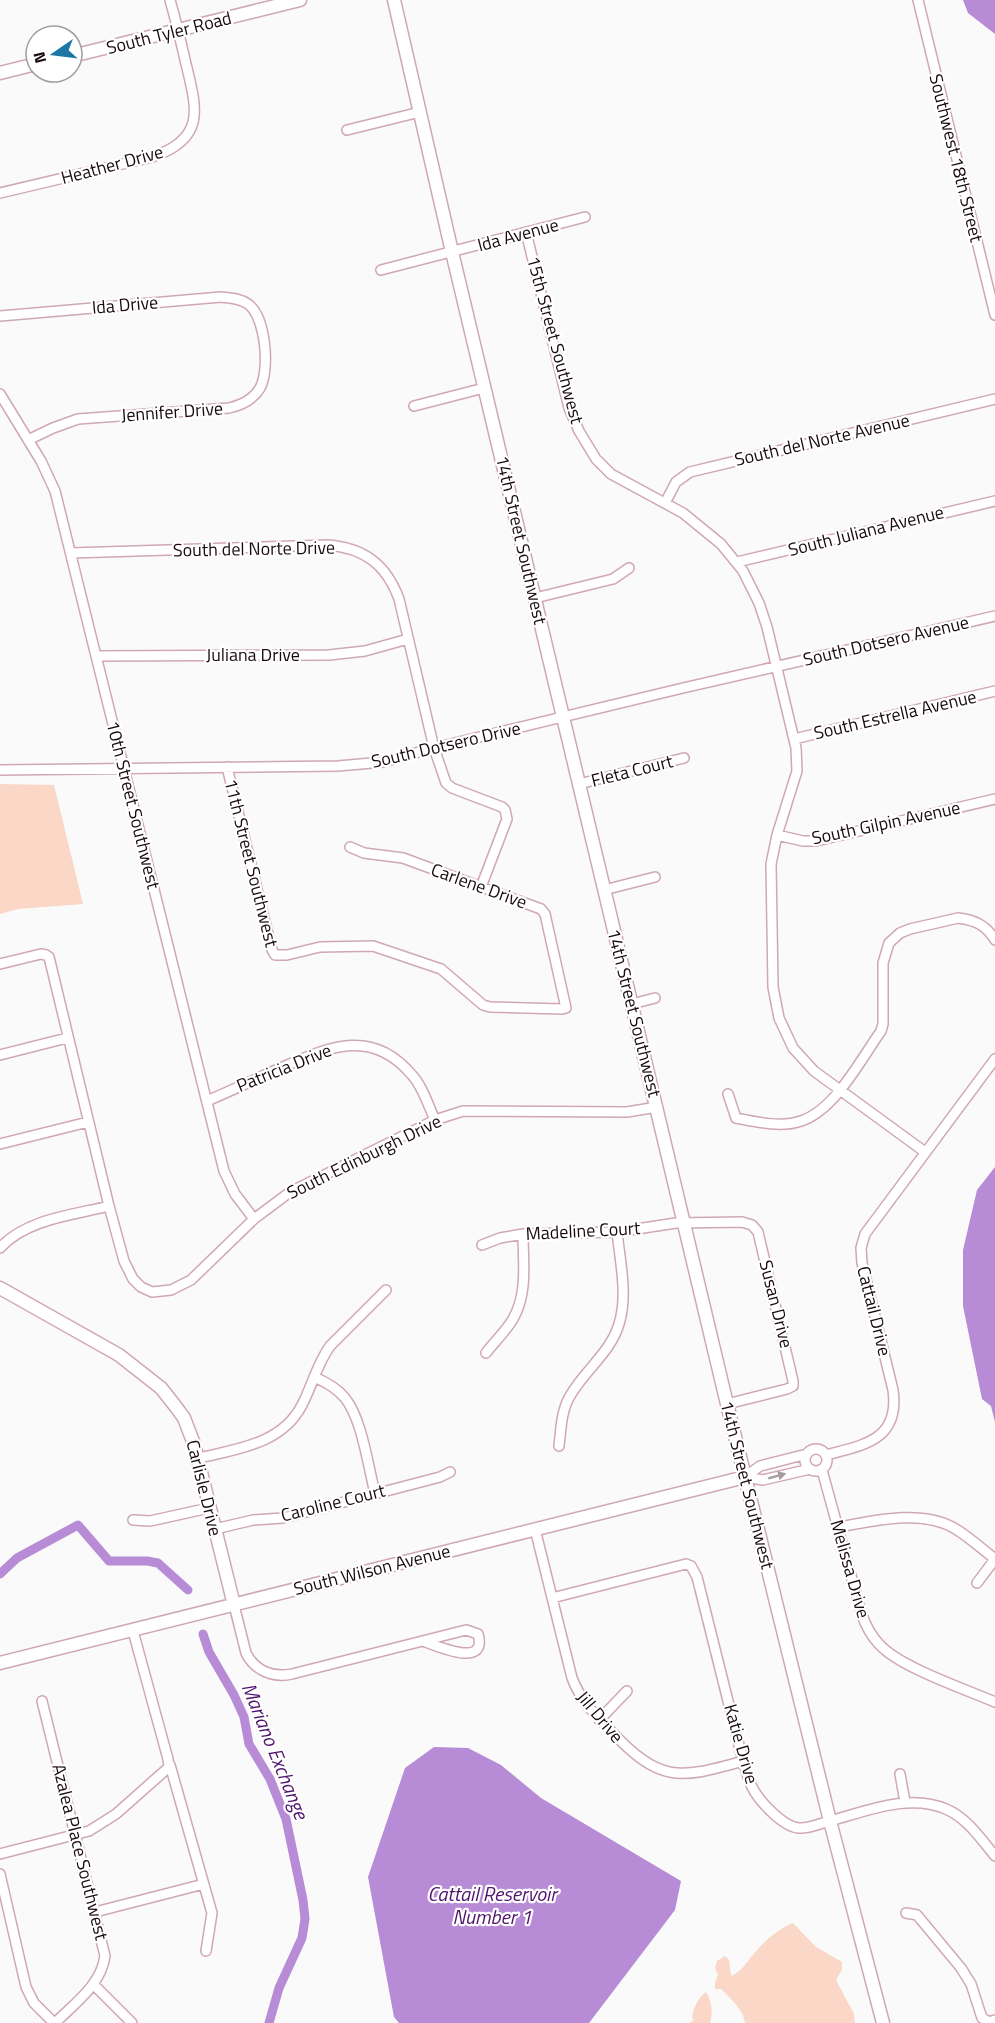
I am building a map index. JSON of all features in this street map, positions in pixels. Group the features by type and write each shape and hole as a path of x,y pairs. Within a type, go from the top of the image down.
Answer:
{"main road":[{"name":"South Tyler Road","path":"84,53 178,32 300,0"},
{"name":"14th Street Southwest","path":"394,0 726,1404 883,2023"},
{"path":"0,73 24,67"},
{"name":"Carlisle Drive","path":"0,1288 118,1355 161,1388 184,1418 199,1458 209,1508 234,1605"},
{"name":"South Wilson Avenue","path":"0,1663 745,1477"}],"street":[{"name":"Heather Drive","path":"0,193 152,157 168,152 184,139 194,121 196,102 170,0"},
{"name":"Southwest 18th Street","path":"918,0 995,315"},
{"path":"347,130 420,112"},
{"name":"Ida Avenue","path":"381,270 585,217"},
{"name":"15th Street Southwest","path":"526,232 569,408 579,431 596,459 611,474 665,503 721,544 738,562 759,603 795,739 797,771 773,850 771,872 773,987 777,1008 788,1039 814,1071 925,1152"},
{"name":"Ida Drive","path":"0,316 221,297 237,299 248,304"},
{"name":"Jennifer Drive","path":"28,440 78,419 230,408 249,400 261,386 265,370 260,321 248,304"},
{"path":"414,406 484,388"},
{"name":"10th Street Southwest","path":"0,394 55,491 224,1172 235,1194 254,1219"},
{"name":"South del Norte Avenue","path":"665,503 676,482 690,472 995,399"},
{"name":"South Juliana Avenue","path":"738,562 995,501"},
{"name":"South del Norte Drive","path":"71,553 314,545 351,549 373,560 388,577 399,599 434,748 447,785 505,810 507,819 481,887"},
{"path":"535,598 614,579 628,568"},
{"name":"South Dotsero Avenue","path":"776,666 995,616"},
{"name":"Juliana Drive","path":"96,656 329,655 365,651 408,639"},
{"name":"South Dotsero Drive","path":"0,770 338,766 383,762 776,666"},
{"name":"South Estrella Avenue","path":"795,739 995,691"},
{"name":"Fleta Court","path":"579,784 684,758"},
{"name":"11th Street Southwest","path":"227,767 272,950 277,957 320,947 373,946 441,969 483,1005 564,1009"},
{"name":"South Gilpin Avenue","path":"777,835 816,841 995,799"},
{"name":"Carlene Drive","path":"350,847 364,853 403,858 544,911 567,1003 564,1009"},
{"path":"604,890 655,877"},
{"path":"728,1094 736,1118 758,1123 788,1124 813,1116 822,1110 840,1089 882,1028 883,963 887,947 892,939 910,928 958,918 983,925 995,940"},
{"name":"South Edinburgh Drive","path":"0,964 41,954 46,955 52,965 67,1038 124,1261 130,1274 141,1287 152,1292 171,1290 191,1280 254,1219 290,1192 435,1120 463,1111 627,1112 657,1107"},
{"path":"632,1004 655,998"},
{"path":"0,1055 67,1038"},
{"name":"Patricia Drive","path":"207,1101 323,1049 355,1044 379,1050 402,1064 418,1083 435,1120"},
{"name":"Cattail Drive","path":"826,1455 874,1441 881,1435 891,1418 894,1407 893,1390 862,1263 861,1248 869,1228 995,1059"},
{"path":"0,1144 88,1122"},
{"path":"0,1248 11,1238 37,1224 109,1206"},
{"name":"Susan Drive","path":"684,1223 742,1222 756,1228 793,1376 793,1386 787,1389 726,1404"},
{"name":"Madeline Court","path":"482,1245 500,1238 523,1234 617,1232 684,1223"},
{"path":"559,1446 564,1412 569,1398 610,1344 619,1324 623,1294 617,1232"},
{"path":"486,1353 512,1320 521,1300 523,1234"},
{"path":"199,1458 254,1445 274,1435 293,1419 330,1346 386,1290"},
{"path":"314,1377 328,1383 340,1393 354,1412 375,1493"},
{"path":"817,1449 826,1455 826,1464 822,1470 810,1469 805,1462 807,1454 817,1449"},
{"name":"South Wilson Avenue","path":"745,1477 760,1467 807,1454"},
{"name":"South Wilson Avenue","path":"745,1477 763,1480 810,1469"},
{"name":"Melissa Drive","path":"822,1470 861,1612 865,1624 877,1643 893,1656 910,1665 995,1702"},
{"name":"Caroline Court","path":"215,1529 253,1520 282,1518 440,1477 450,1472"},
{"path":"133,1520 150,1521 209,1508"},
{"path":"839,1527 891,1518 930,1520 952,1526 995,1559 977,1583"},
{"name":"Jill Drive","path":"535,1529 574,1683 582,1700 599,1720 633,1753 656,1768 675,1773 694,1773 743,1761"},
{"name":"Katie Drive","path":"552,1598 686,1564 691,1566 697,1577 743,1761 753,1790 763,1803 783,1821 799,1828 905,1802 921,1802 938,1806 959,1816 995,1856"},
{"path":"234,1605 249,1660 261,1670 272,1675 292,1674 466,1630 478,1634 480,1641 473,1653 465,1654 423,1641"},
{"path":"133,1631 169,1766 212,1912 206,1951"},
{"path":"599,1720 627,1691"},
{"name":"Azalea Place Southwest","path":"42,1701 105,1956 100,1975 55,2023"},
{"path":"0,1854 89,1831 116,1814 169,1766"},
{"path":"900,1774 905,1802"},
{"path":"0,1875 26,1987 34,2002 55,2023"},
{"path":"95,1912 204,1884"},
{"path":"906,1913 917,1915 961,1968 971,1984 982,2018 990,2022 995,2020"},
{"path":"93,1984 132,2023"}],"shaded area":[{"path":"0,784 54,785 83,904 18,909 0,914"},
{"path":"793,1923 816,1947 842,1962 842,1970 836,1980 854,2014 855,2023 745,2023 742,2013 732,2000 721,1989 715,1989 718,1975 715,1968 717,1961 725,1956 729,1960 731,1976 735,1974 770,1937"},
{"path":"706,1992 711,2007 710,2023 690,2023 694,2020 692,2017 697,2003"}],"water":[{"path":"963,0 995,0 995,34 968,13"},
{"path":"995,1167 995,1422 991,1406 982,1399 963,1306 963,1250 977,1190"},
{"name":"Cattail Reservoir Number 1","path":"434,1747 468,1748 501,1765 541,1798 681,1881 675,1910 589,2023 399,2023 394,2017 368,1877 405,1768"}],"waterway":[{"name":"Mariano Exchange","path":"0,1574 17,1558 78,1525 109,1561 158,1563 188,1590"},
{"name":"Mariano Exchange","path":"203,1634 209,1652 244,1717 249,1744 270,1779 286,1819 303,1900 305,1919 302,1938 279,1988 269,2023"}]}
